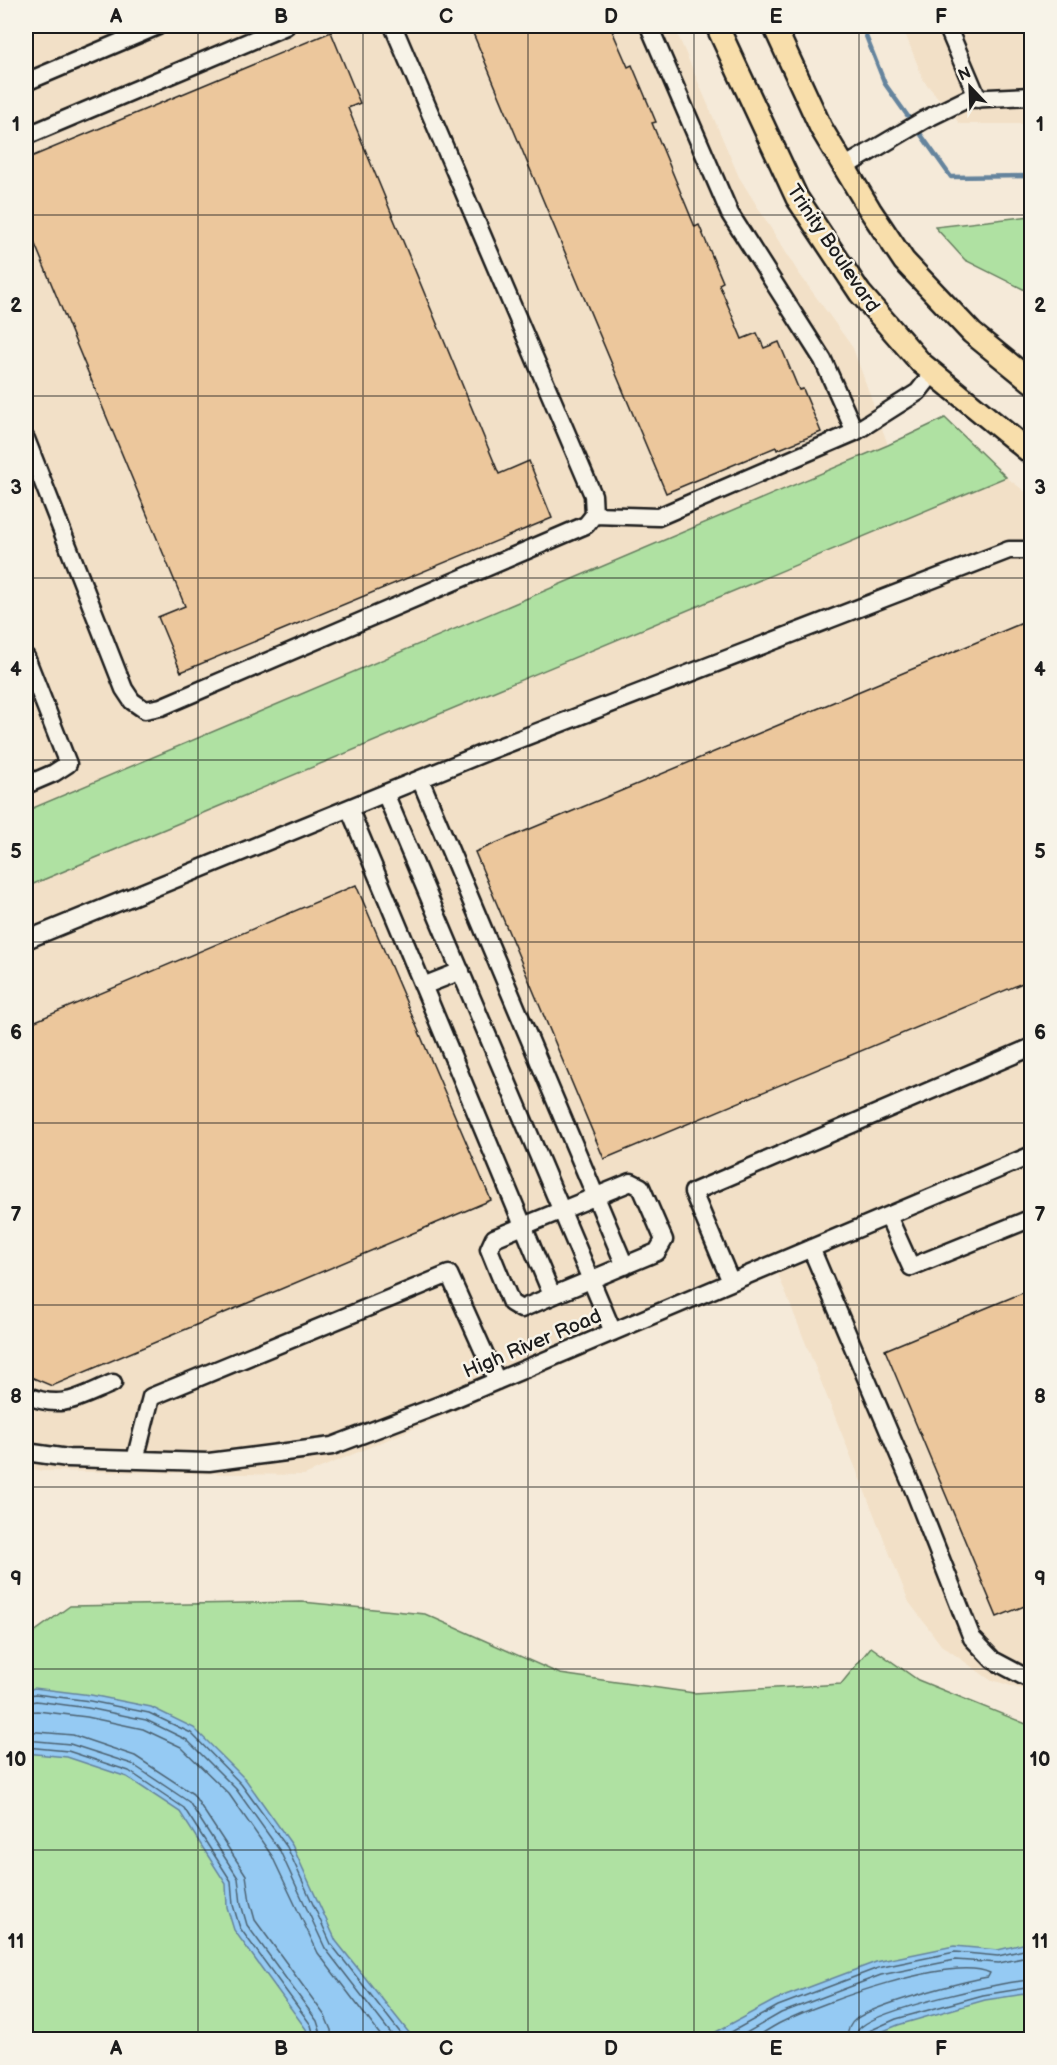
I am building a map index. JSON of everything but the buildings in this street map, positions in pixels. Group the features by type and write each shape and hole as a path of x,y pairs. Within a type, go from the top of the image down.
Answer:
{"main road":[{"name":"Trinity Boulevard","path":"717,26 797,198 860,293 921,363 1032,454"},
{"path":"774,26 821,128 904,261 972,333 1032,382"}],"street":[{"path":"26,82 158,26"},
{"path":"26,136 286,26"},
{"path":"26,439 124,689 132,701 146,710 160,707 586,525 594,515 593,495 393,26"},
{"path":"649,26 730,214 823,360 855,432"},
{"path":"947,26 978,99"},
{"path":"844,167 924,120 967,99 1032,96"},
{"path":"594,515 658,518 855,432 918,392 933,373"},
{"path":"26,940 386,793 1010,550 1032,550"},
{"path":"26,657 68,764 26,785"},
{"path":"420,780 625,1266"},
{"path":"386,793 613,1332"},
{"path":"349,808 552,1296"},
{"path":"423,986 460,971"},
{"path":"731,1282 693,1192 1032,1047"},
{"name":"High River Road","path":"26,1452 68,1458 209,1462 332,1446 497,1381 1032,1155"},
{"path":"631,1182 641,1187 664,1240 657,1252 521,1308 511,1303 489,1249 494,1238 562,1211 631,1182"},
{"path":"888,1216 911,1268 1032,1218"},
{"path":"811,1248 915,1493 972,1638 993,1660 1025,1677 1032,1677"},
{"path":"135,1460 151,1397 449,1274 497,1381"},
{"path":"26,1395 41,1402 63,1403 113,1383"}],"shaded area":[{"path":"26,26 674,26 739,177 798,272 853,348 888,445 26,811"},
{"path":"902,26 1031,26 1031,124 960,124 924,81"},
{"path":"1006,477 1031,496 1031,1692 989,1679 941,1645 909,1602 778,1274 304,1475 42,1471 26,1467 26,887"}],"green space":[{"path":"1031,216 1031,293 965,260 935,227"},
{"path":"945,418 1006,477 26,887 26,811 888,445"},
{"path":"302,1602 425,1614 560,1674 694,1693 841,1684 871,1647 918,1680 1031,1726 1031,2039 26,2039 26,1638 70,1606"}],"water":[{"path":"34,1688 91,1695 151,1707 194,1728 246,1780 292,1845 336,1941 414,2039 310,2039 306,2029 234,1930 227,1907 226,1884 180,1812 127,1777 67,1757 26,1753 26,1691"},
{"path":"1031,1942 1031,1993 985,2000 898,2025 864,2039 703,2039 775,2000 876,1962 954,1946 998,1950"}],"waterway":[{"path":"862,26 885,84 951,177 1032,176"}]}
